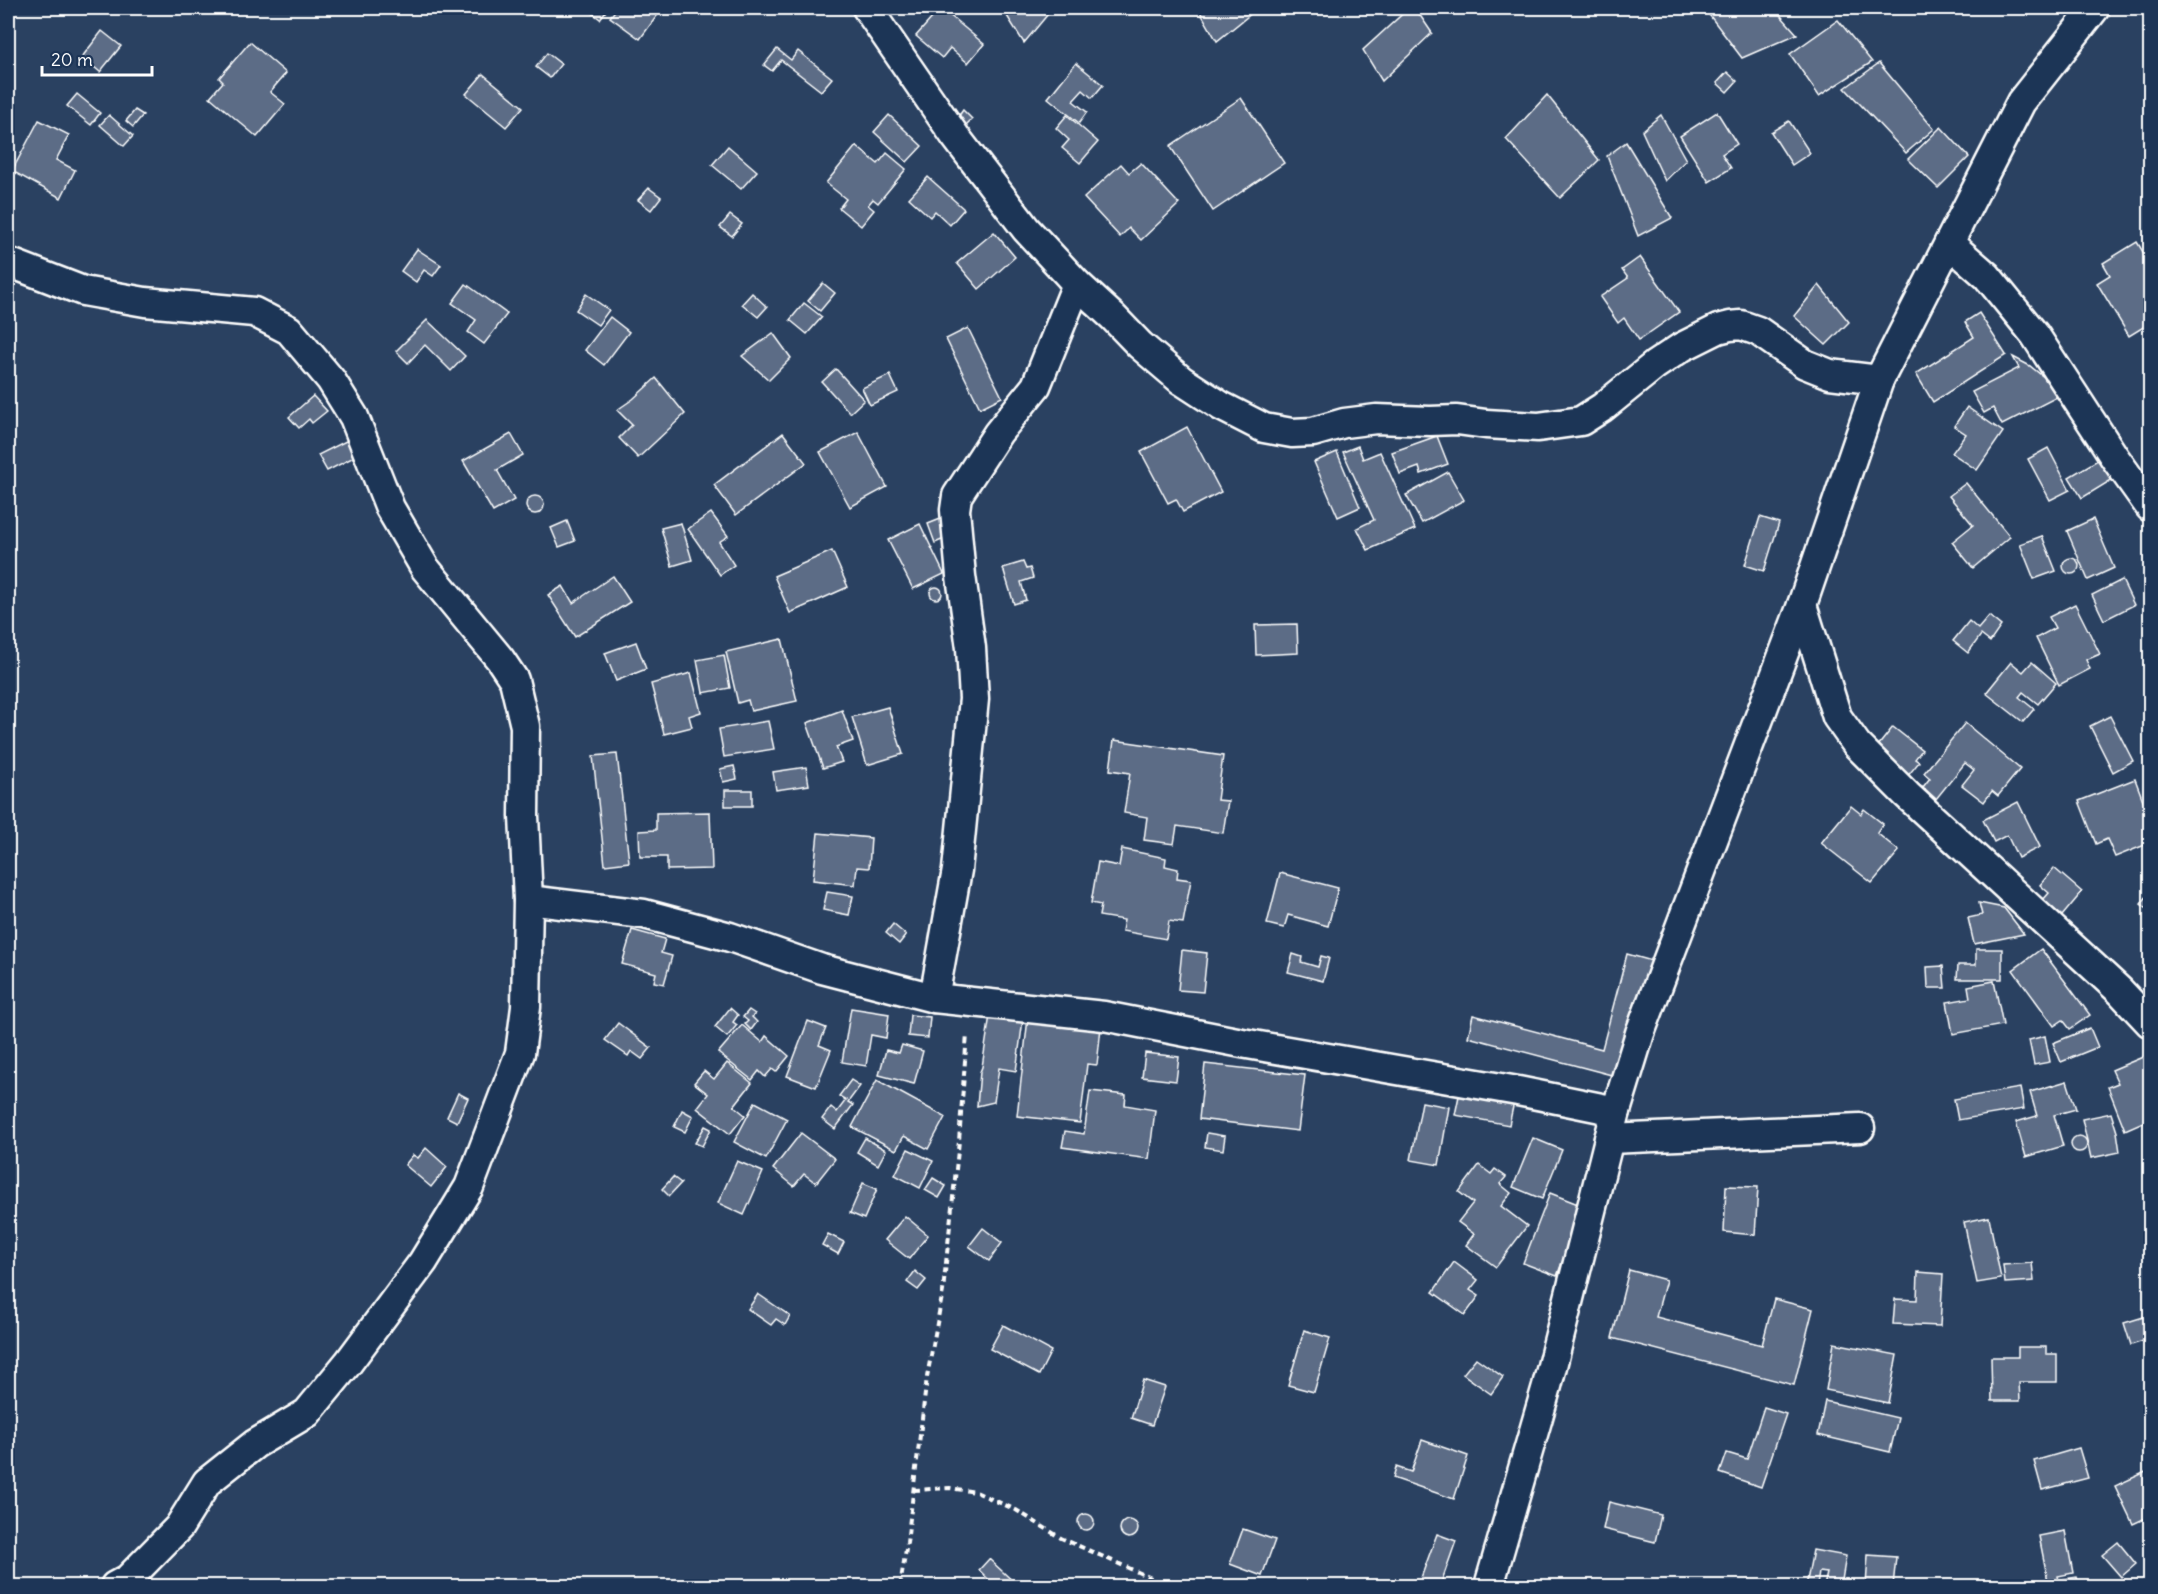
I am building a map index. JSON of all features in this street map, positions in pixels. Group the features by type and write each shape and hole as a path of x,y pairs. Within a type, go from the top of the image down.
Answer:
{"street":[{"path":"867,8 955,136 1026,229 1077,284 1140,345 1181,380 1221,406 1264,428 1292,433 1313,432 1344,423 1376,419 1457,420 1538,427 1581,421 1682,347 1718,329 1741,325 1758,331 1805,364 1830,374 1880,380"},
{"path":"1489,1587 1547,1386 1616,1111 1640,1033 1802,605 1880,380 2021,102 2095,8"},
{"path":"1949,243 1987,276 2035,335 2115,458 2151,507"},
{"path":"8,262 94,293 145,302 254,312 289,330 330,380 354,417 390,508 425,568 500,659 514,680 525,726 524,816 528,900 526,1007 520,1053 469,1187 423,1262 348,1363 307,1413 255,1444 207,1482 179,1527 128,1579 115,1587"},
{"path":"947,999 974,699 971,648 955,510 957,496 998,433 1036,386 1077,284"},
{"path":"1802,605 1837,717 1847,732 1907,795 2140,997 2151,1023"},
{"path":"528,900 644,914 730,937 822,969 947,999 1104,1016 1616,1111"},
{"path":"1609,1139 1860,1128"}],"path":[{"path":"900,1587 927,1377 943,1291 967,1036 947,999"},
{"path":"914,1490 950,1488 976,1492 1016,1510 1061,1538 1169,1587"}],"building":[{"path":"586,8 608,8 600,19"},
{"path":"617,8 662,9 640,39 610,17"},
{"path":"941,8 984,44 968,63 950,48 942,58 916,36"},
{"path":"1002,8 1053,8 1024,43"},
{"path":"1198,8 1258,8 1217,41"},
{"path":"1409,8 1415,8 1432,33 1382,81 1363,50"},
{"path":"1704,8 1774,8 1797,34 1742,58"},
{"path":"1838,20 1872,62 1819,96 1790,54"},
{"path":"102,31 121,46 100,72 82,57"},
{"path":"250,42 286,73 270,92 285,104 257,137 210,97 223,82 219,78"},
{"path":"777,49 791,60 798,51 832,78 821,91 781,60 772,71 764,65"},
{"path":"547,53 561,64 550,78 536,67"},
{"path":"1076,63 1103,85 1092,98 1083,90 1073,101 1087,112 1079,123 1048,98"},
{"path":"1879,63 1934,129 1906,153 1845,88"},
{"path":"1727,72 1737,81 1727,92 1717,83"},
{"path":"483,74 523,107 506,127 466,94"},
{"path":"77,94 100,113 91,125 67,106"},
{"path":"1547,95 1599,160 1560,198 1506,139"},
{"path":"1241,98 1284,163 1213,211 1170,146"},
{"path":"135,110 143,115 133,127 126,121"},
{"path":"963,110 972,119 966,125 958,117"},
{"path":"1717,112 1737,144 1722,154 1731,168 1709,182 1680,136"},
{"path":"109,115 133,136 124,146 100,125"},
{"path":"889,115 922,146 907,162 874,132"},
{"path":"1067,115 1098,142 1080,163 1062,148 1069,140 1056,128"},
{"path":"1661,115 1686,160 1665,181 1642,131"},
{"path":"39,120 69,135 56,160 75,170 61,198 12,171"},
{"path":"1789,121 1810,153 1792,165 1771,132"},
{"path":"1941,127 1969,157 1938,188 1908,159"},
{"path":"1626,142 1672,218 1638,236 1607,156"},
{"path":"728,146 757,171 741,189 712,165"},
{"path":"856,146 878,164 887,153 906,169 878,203 873,199 868,205 874,210 861,226 839,208 846,199 826,183"},
{"path":"1141,163 1179,204 1141,240 1129,228 1120,237 1084,198 1121,164 1129,173"},
{"path":"928,177 964,209 950,225 935,211 930,217 909,198"},
{"path":"649,188 661,197 651,210 638,200"},
{"path":"730,215 742,224 732,236 720,227"},
{"path":"994,232 1015,257 979,289 957,263"},
{"path":"2137,242 2148,260 2150,258 2150,323 2129,336 2097,283 2110,275 2103,263"},
{"path":"417,249 441,265 433,276 424,270 416,282 401,271"},
{"path":"1640,257 1679,312 1639,340 1624,318 1618,323 1600,297 1628,278 1622,270"},
{"path":"823,283 835,293 820,311 808,301"},
{"path":"466,284 507,314 484,344 468,332 476,320 452,303"},
{"path":"1819,285 1849,322 1826,345 1794,316"},
{"path":"752,293 767,307 758,317 742,304"},
{"path":"586,294 609,310 598,325 576,310"},
{"path":"804,303 822,317 807,334 790,320"},
{"path":"1979,313 2006,355 1933,402 1916,374 1974,337 1965,322"},
{"path":"610,317 629,332 604,365 585,350"},
{"path":"427,320 465,356 451,371 425,345 408,363 396,351"},
{"path":"968,328 1002,397 980,408 946,339"},
{"path":"773,333 791,358 769,380 742,356"},
{"path":"2013,357 2030,366 2046,379 2057,397 2002,425 1993,408 1984,413 1972,392 2019,368"},
{"path":"836,369 864,400 850,413 822,382"},
{"path":"890,375 898,392 870,405 862,388"},
{"path":"656,378 685,414 638,458 619,438 632,425 617,410"},
{"path":"313,396 327,411 312,423 309,419 299,428 289,417"},
{"path":"1967,407 2003,432 1977,470 1952,453 1966,434 1954,426"},
{"path":"1187,427 1221,492 1183,512 1176,499 1168,503 1141,452"},
{"path":"858,432 887,487 850,507 820,452"},
{"path":"783,433 806,463 736,515 714,485"},
{"path":"511,434 523,455 497,470 514,500 493,512 463,461"},
{"path":"1437,436 1448,464 1421,474 1419,467 1400,474 1392,452"},
{"path":"348,440 356,456 327,471 318,455"},
{"path":"1358,446 1363,459 1380,452 1415,529 1368,550 1357,528 1374,520 1343,452"},
{"path":"2048,448 2070,490 2050,500 2028,459"},
{"path":"1337,452 1360,507 1338,517 1314,462"},
{"path":"2106,455 2118,476 2082,498 2069,477"},
{"path":"1448,472 1464,500 1422,523 1406,495"},
{"path":"1966,483 2010,537 1973,568 1952,542 1973,525 1949,496"},
{"path":"535,496 541,499 544,505 541,511 535,514 529,511 526,505 529,499"},
{"path":"711,513 728,536 719,542 734,565 720,575 688,529"},
{"path":"1760,517 1779,523 1764,571 1745,565"},
{"path":"943,518 951,536 935,543 928,524"},
{"path":"2093,519 2114,568 2088,580 2067,531"},
{"path":"567,521 575,541 559,547 551,528"},
{"path":"681,523 692,560 672,566 661,528"},
{"path":"920,524 944,574 913,589 888,540"},
{"path":"2042,536 2056,571 2034,579 2020,544"},
{"path":"832,551 848,587 790,613 774,576"},
{"path":"2071,558 2077,560 2079,566 2077,572 2071,574 2065,572 2063,566 2065,560"},
{"path":"1023,562 1026,569 1030,568 1033,578 1021,582 1026,600 1014,604 1003,568"},
{"path":"613,576 630,602 575,637 548,595 563,586 573,603"},
{"path":"2122,580 2134,605 2104,620 2092,595"},
{"path":"936,587 942,593 936,599 930,593"},
{"path":"2075,604 2100,654 2086,660 2090,669 2059,685 2036,638 2055,628 2049,617"},
{"path":"1989,616 2001,626 1990,642 1981,635 1968,653 1953,641 1969,621 1978,629"},
{"path":"1297,624 1298,653 1256,655 1255,625"},
{"path":"782,639 797,701 751,711 748,700 738,703 726,652"},
{"path":"636,642 646,669 616,681 605,653"},
{"path":"724,655 730,688 703,693 697,660"},
{"path":"2011,662 2023,672 2032,662 2056,683 2038,704 2023,692 2019,697 2034,709 2023,722 1986,693"},
{"path":"691,673 701,712 689,716 692,727 664,734 651,684"},
{"path":"888,707 903,754 867,765 852,717"},
{"path":"842,710 853,741 836,747 842,762 823,768 807,723"},
{"path":"2110,716 2133,761 2113,772 2090,726"},
{"path":"768,721 774,749 724,757 719,729"},
{"path":"1965,723 2020,769 1998,796 1992,791 1984,802 1962,785 1974,770 1965,763 1936,799 1923,787 1930,778 1924,773"},
{"path":"1893,727 1922,750 1915,759 1919,762 1907,777 1874,751"},
{"path":"1114,740 1223,756 1217,800 1228,801 1223,833 1177,826 1174,844 1144,840 1147,817 1124,813 1130,773 1110,770"},
{"path":"617,754 629,862 605,865 593,756"},
{"path":"734,766 737,779 723,782 720,769"},
{"path":"806,767 809,785 776,790 773,772"},
{"path":"2135,779 2150,819 2150,843 2115,857 2107,839 2096,844 2079,801"},
{"path":"725,790 752,790 752,806 725,806"},
{"path":"2018,802 2040,847 2018,858 2007,835 1994,842 1983,820"},
{"path":"1851,806 1861,814 1864,809 1883,824 1877,833 1899,851 1872,883 1821,843"},
{"path":"710,812 712,869 667,870 667,857 640,857 639,831 656,830 656,813"},
{"path":"818,833 871,838 869,868 857,867 855,885 813,880"},
{"path":"1122,849 1166,858 1165,866 1178,869 1177,878 1191,880 1183,923 1169,921 1166,939 1122,931 1124,920 1099,916 1101,905 1091,903 1098,862 1119,866"},
{"path":"2054,868 2082,892 2062,916 2043,900 2049,893 2040,885"},
{"path":"1280,873 1338,888 1328,926 1288,915 1284,928 1267,924"},
{"path":"827,892 853,896 849,915 823,910"},
{"path":"2150,892 2150,911 2141,904"},
{"path":"1979,903 2004,908 2024,934 1974,944 1968,918 1982,915"},
{"path":"893,924 906,935 899,944 886,933"},
{"path":"632,930 665,939 661,953 672,956 664,984 654,982 656,973 622,964"},
{"path":"1976,949 2002,949 2002,979 1957,979 1958,965 1976,965"},
{"path":"2041,949 2090,1015 2070,1029 2063,1020 2054,1026 2013,970"},
{"path":"1182,950 1207,953 1203,992 1178,990"},
{"path":"1293,954 1302,957 1301,962 1318,967 1321,956 1329,958 1323,981 1288,972"},
{"path":"1627,954 1652,961 1623,1078 1468,1037 1473,1015 1602,1049"},
{"path":"1943,966 1945,988 1928,988 1927,967"},
{"path":"1994,981 2003,1025 1953,1034 1947,1002 1970,998 1968,986"},
{"path":"730,1008 738,1015 733,1022 737,1025 727,1037 715,1027"},
{"path":"851,1008 889,1014 886,1038 871,1035 866,1066 842,1062"},
{"path":"749,1010 755,1014 752,1017 757,1022 751,1030 745,1024 748,1021 743,1017"},
{"path":"910,1015 930,1017 928,1038 908,1036"},
{"path":"990,1015 1023,1020 1016,1071 999,1068 994,1102 977,1106 980,1072"},
{"path":"1028,1018 1101,1027 1097,1065 1087,1064 1080,1123 1017,1116"},
{"path":"808,1021 826,1028 819,1045 831,1050 816,1087 787,1076"},
{"path":"618,1023 651,1048 642,1059 631,1051 628,1056 605,1040"},
{"path":"742,1025 762,1042 766,1036 789,1056 776,1072 772,1069 765,1077 759,1071 752,1080 718,1053"},
{"path":"2090,1028 2098,1047 2061,1062 2053,1043"},
{"path":"2045,1036 2050,1062 2034,1065 2029,1040"},
{"path":"902,1045 923,1051 914,1084 879,1075 886,1050 899,1053"},
{"path":"1145,1053 1179,1057 1176,1081 1142,1077"},
{"path":"2150,1054 2150,1119 2125,1130 2108,1087 2118,1083 2112,1070"},
{"path":"727,1063 752,1083 734,1106 745,1115 730,1134 697,1108 708,1094 694,1083 704,1071 714,1079"},
{"path":"1205,1064 1305,1075 1298,1131 1199,1119"},
{"path":"851,1080 860,1086 848,1102 853,1105 835,1129 822,1119 831,1107 837,1112 846,1100 839,1096"},
{"path":"877,1080 945,1117 928,1149 904,1136 896,1150 852,1127"},
{"path":"2067,1081 2076,1109 2054,1115 2063,1146 2026,1157 2016,1122 2037,1116 2030,1092"},
{"path":"2020,1088 2024,1109 1958,1120 1954,1099"},
{"path":"1090,1091 1126,1095 1125,1105 1155,1110 1149,1159 1062,1147 1065,1131 1084,1134"},
{"path":"1460,1091 1514,1102 1509,1125 1455,1115"},
{"path":"458,1093 468,1098 457,1122 447,1117"},
{"path":"755,1102 787,1119 766,1159 734,1142"},
{"path":"1422,1102 1449,1107 1439,1165 1411,1160"},
{"path":"682,1110 693,1116 685,1132 674,1127"},
{"path":"2111,1113 2120,1152 2091,1158 2082,1119"},
{"path":"705,1126 711,1129 702,1146 695,1143"},
{"path":"801,1133 835,1159 816,1183 804,1174 794,1186 773,1169"},
{"path":"1207,1133 1225,1136 1223,1150 1205,1147"},
{"path":"2076,1136 2082,1136 2087,1144 2085,1150 2076,1152 2071,1147 2071,1141"},
{"path":"865,1138 886,1150 878,1165 857,1152"},
{"path":"1533,1138 1562,1150 1542,1199 1513,1187"},
{"path":"426,1148 447,1167 431,1187 405,1165 413,1155 418,1158"},
{"path":"908,1149 933,1161 920,1188 895,1175"},
{"path":"737,1161 763,1172 744,1215 718,1203"},
{"path":"1479,1165 1491,1174 1495,1169 1506,1177 1500,1184 1511,1193 1501,1206 1527,1226 1496,1267 1466,1245 1474,1234 1458,1222 1473,1203 1459,1192"},
{"path":"673,1177 681,1183 669,1196 662,1189"},
{"path":"933,1178 946,1186 939,1198 925,1190"},
{"path":"863,1183 877,1189 864,1219 850,1213"},
{"path":"1726,1186 1758,1187 1755,1235 1724,1232"},
{"path":"1550,1193 1583,1206 1557,1276 1523,1263"},
{"path":"905,1216 928,1235 909,1259 885,1240"},
{"path":"1989,1217 2001,1279 1977,1283 1964,1222"},
{"path":"983,1228 1002,1243 989,1261 969,1246"},
{"path":"828,1234 844,1242 838,1254 822,1245"},
{"path":"1454,1262 1478,1280 1470,1290 1479,1296 1465,1315 1433,1292"},
{"path":"2032,1263 2034,1281 2005,1283 2003,1265"},
{"path":"1629,1270 1666,1280 1656,1317 1762,1345 1774,1299 1813,1309 1794,1385 1612,1338"},
{"path":"915,1271 926,1280 918,1290 907,1282"},
{"path":"1918,1272 1943,1274 1940,1326 1893,1324 1895,1299 1917,1300"},
{"path":"758,1294 790,1316 785,1325 776,1319 771,1325 748,1309"},
{"path":"2150,1315 2150,1339 2131,1345 2124,1323"},
{"path":"1003,1325 1051,1351 1039,1375 990,1349"},
{"path":"1304,1330 1330,1338 1314,1392 1288,1385"},
{"path":"1834,1343 1897,1355 1888,1403 1826,1390"},
{"path":"2018,1347 2046,1347 2046,1354 2057,1354 2057,1382 2019,1382 2020,1401 1992,1401 1991,1357 2018,1357"},
{"path":"1476,1358 1503,1377 1491,1394 1463,1374"},
{"path":"1143,1380 1165,1387 1152,1425 1131,1418"},
{"path":"1825,1401 1898,1418 1890,1452 1818,1435"},
{"path":"1764,1407 1786,1414 1761,1487 1720,1473 1727,1453 1747,1459"},
{"path":"1422,1440 1468,1456 1454,1499 1393,1478 1396,1467 1411,1472"},
{"path":"2079,1448 2088,1478 2042,1490 2034,1461"},
{"path":"2150,1470 2150,1516 2133,1524 2115,1486"},
{"path":"1609,1502 1661,1515 1655,1542 1603,1529"},
{"path":"1086,1514 1092,1516 1094,1522 1092,1528 1086,1530 1080,1528 1078,1522 1080,1516"},
{"path":"1129,1520 1135,1523 1138,1529 1135,1535 1129,1538 1123,1535 1120,1529 1123,1523"},
{"path":"1243,1529 1275,1540 1262,1576 1230,1564"},
{"path":"2065,1531 2073,1573 2058,1576 2060,1586 2049,1586 2039,1536"},
{"path":"1437,1534 1456,1541 1440,1586 1418,1586"},
{"path":"2118,1542 2136,1564 2121,1577 2102,1555"},
{"path":"1813,1550 1846,1556 1841,1586 1824,1586 1827,1573 1819,1572 1817,1586 1806,1586"},
{"path":"1868,1555 1896,1557 1893,1586 1866,1586"},
{"path":"989,1559 1018,1586 995,1586 979,1570"},
{"path":"2077,1577 2079,1586 2066,1586 2064,1579"}]}
